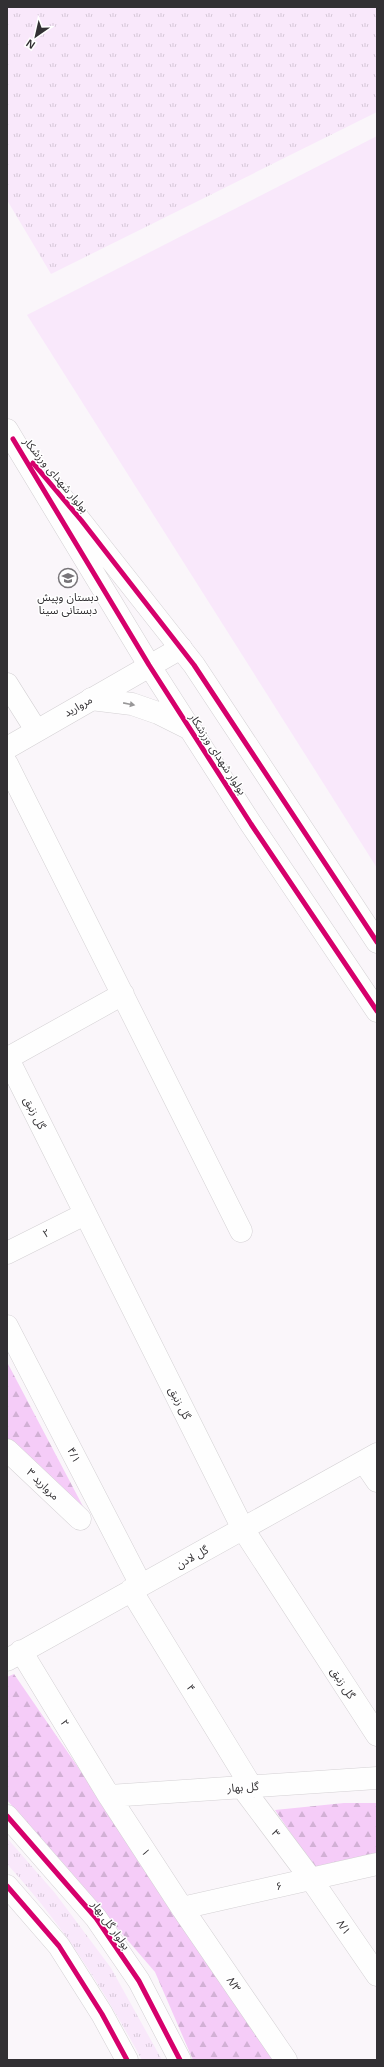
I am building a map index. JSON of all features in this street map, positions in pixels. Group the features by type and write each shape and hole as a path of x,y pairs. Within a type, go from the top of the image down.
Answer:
{"street":[{"name":"بولوار شهدای ورزشکار","path":"10,434 81,520 181,648 377,942"},
{"name":"بولوار شهدای ورزشکار","path":"10,434 149,666 251,824 377,1011"},
{"name":"مروارید","path":"7,748 181,648"},
{"path":"7,684 36,730"},
{"path":"90,699 132,704 158,713 190,730"},
{"path":"7,764 241,1230"},
{"path":"7,1058 123,994"},
{"name":"گل زنبق","path":"7,1058 243,1529 377,1735"},
{"name":"۲","path":"7,1253 85,1214"},
{"name":"۴/۱","path":"7,1326 136,1588"},
{"name":"مروارید ۳","path":"7,1450 80,1519"},
{"path":"370,1458 377,1481"},
{"name":"گل لادن","path":"14,1655 370,1458"},
{"name":"۴","path":"136,1588 246,1787"},
{"name":"۲","path":"14,1655 110,1796"},
{"name":"گل بهار","path":"110,1796 377,1778"},
{"name":"۳","path":"246,1787 310,1879"},
{"name":"۱","path":"110,1796 182,1908"},
{"name":"بولوار گل بهار","path":"7,1816 96,1918 138,1981 180,2060"},
{"name":"۶","path":"182,1908 377,1864"},
{"name":"۸/۱","path":"310,1879 377,1975"},
{"path":"7,1886 59,1946 102,2014 127,2060"},
{"name":"۸/۳","path":"182,1908 286,2060"}],"green space":[{"path":"7,7 377,7 377,112 51,274 7,200"},
{"path":"377,136 377,868 27,315"},
{"path":"7,1362 87,1514 7,1438"},
{"path":"14,1674 279,2060 193,2060 155,1972 7,1800 7,1677"},
{"path":"344,1803 377,1803 377,1858 316,1870 275,1810"},
{"path":"7,1838 55,1893 111,1968 162,2060 142,2060 112,2007 81,1958 47,1911 7,1864"}],"cycle path":[{"path":"13,439 149,665 251,824 377,1011"},
{"path":"33,463 81,520 194,665 377,942"},
{"path":"7,1816 96,1918 139,1981 180,2060"},
{"path":"7,1886 59,1946 102,2014 127,2060"}],"place":[{"name":"دبستان وپیش دبستانی سینا","path":"68,578"}]}
